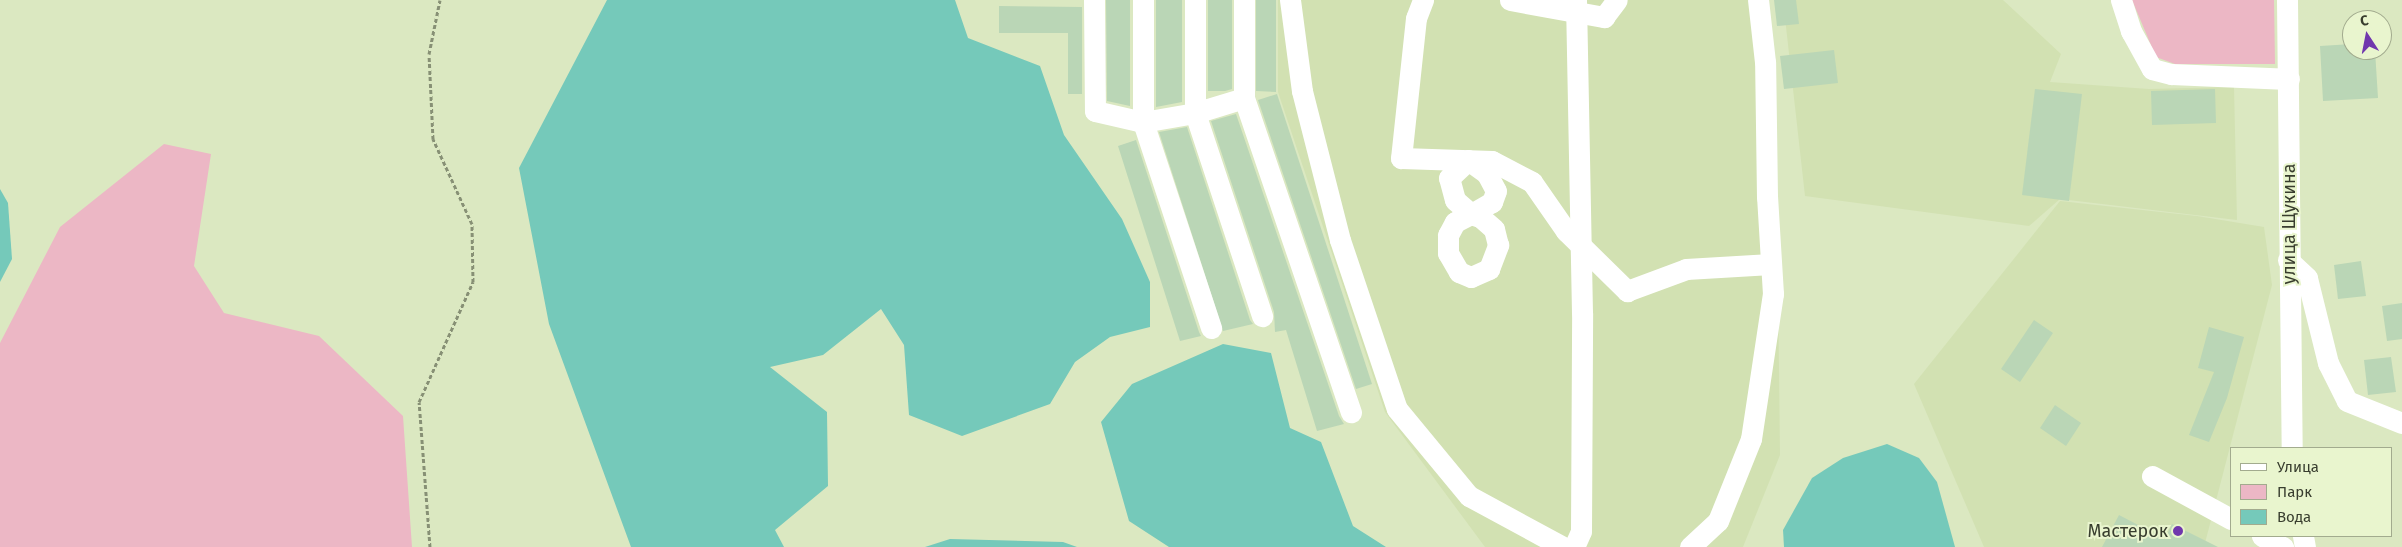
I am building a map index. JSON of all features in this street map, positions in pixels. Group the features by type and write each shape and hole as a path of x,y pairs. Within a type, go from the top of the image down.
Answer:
{"street":[{"path":"1094,0 1095,111 1143,122 1195,113 1244,98"},
{"path":"1143,0 1143,122 1211,328"},
{"path":"1195,0 1195,113 1262,316"},
{"path":"1244,0 1244,98 1351,412"},
{"path":"1290,0 1302,91 1340,240 1397,409 1468,496 1563,547"},
{"path":"1423,0 1416,18 1401,158 1492,161 1532,182 1566,231 1627,291 1686,269 1771,264"},
{"path":"1512,0 1576,6 1604,17 1617,0"},
{"path":"1690,547 1718,521 1751,439 1773,294 1765,62 1758,0"},
{"path":"2121,0 2132,31 2152,69 2172,74 2289,79"},
{"name":"улица Щукина","path":"2287,0 2289,79 2288,260 2292,447"},
{"path":"1574,547 1581,531 1582,246 1576,6"},
{"path":"1468,160 1487,174 1496,191 1492,202 1471,214 1455,200 1448,178 1468,160"},
{"path":"2288,260 2308,278 2328,363 2348,401 2402,423"},
{"path":"2152,476 2230,518"},
{"path":"2264,537 2283,547"}],"path":[{"path":"430,547 419,402 473,282 472,224 433,139 429,54 440,0"}],"shaded area":[{"path":"1278,0 1766,0 1777,198 1780,455 1743,547 1485,547 1385,412 1278,92"},
{"path":"1783,0 2003,0 2061,54 2050,82 2149,89 2234,87 2237,220 2060,199 2029,226 1805,196"},
{"path":"2060,201 2197,216 2264,227 2272,285 2204,547 1984,547 1914,384"}],"green space":[{"path":"2132,0 2274,0 2275,64 2175,64 2156,57"},
{"path":"164,144 211,154 194,266 224,313 319,336 403,416 412,547 0,547 0,343 60,227"}],"water":[{"path":"607,0 955,0 968,38 1040,66 1064,135 1122,219 1150,282 1150,327 1110,337 1075,362 1050,404 962,436 909,415 904,345 881,309 823,355 770,367 827,412 828,486 775,530 784,547 631,547 549,324 519,168"},
{"path":"0,189 8,203 12,259 0,282"},
{"path":"1223,344 1271,353 1290,428 1321,442 1353,526 1386,547 1169,547 1129,521 1101,422 1132,384"},
{"path":"1887,444 1919,458 1937,482 1955,547 1784,547 1783,530 1812,478 1843,458"},
{"path":"950,539 1063,542 1077,547 925,547"}],"building":[{"path":"1106,0 1130,0 1130,106 1107,101"},
{"path":"1156,0 1182,0 1182,102 1156,107"},
{"path":"1208,0 1232,0 1232,89 1225,91 1208,91"},
{"path":"1256,0 1276,0 1276,92 1256,91"},
{"path":"1774,0 1796,0 1799,24 1777,26"},
{"path":"999,6 1082,7 1082,94 1068,94 1068,33 999,33"},
{"path":"2342,45 2342,60 2376,60 2378,98 2323,101 2320,46"},
{"path":"1834,50 1838,83 1784,89 1780,56"},
{"path":"2035,89 2082,94 2069,201 2022,195"},
{"path":"2215,89 2216,123 2152,125 2151,91"},
{"path":"1277,94 1372,384 1356,389 1258,100"},
{"path":"1236,114 1339,416 1344,424 1317,431 1286,330 1275,332 1274,312 1211,121"},
{"path":"1187,127 1250,320 1253,324 1223,331 1159,132"},
{"path":"1136,140 1201,336 1180,341 1118,146"},
{"path":"2361,261 2366,296 2338,299 2334,265"},
{"path":"2402,303 2402,339 2387,341 2382,306"},
{"path":"2034,320 2053,333 2020,382 2001,369"},
{"path":"2209,327 2244,337 2227,398 2209,442 2189,435 2214,372 2198,368"},
{"path":"2391,357 2396,392 2368,395 2364,360"},
{"path":"2055,405 2081,423 2066,446 2040,428"},
{"path":"2119,515 2165,539 2172,524 2218,547 2102,547"}],"place":[{"name":"Мастерок","path":"2178,531"}]}
